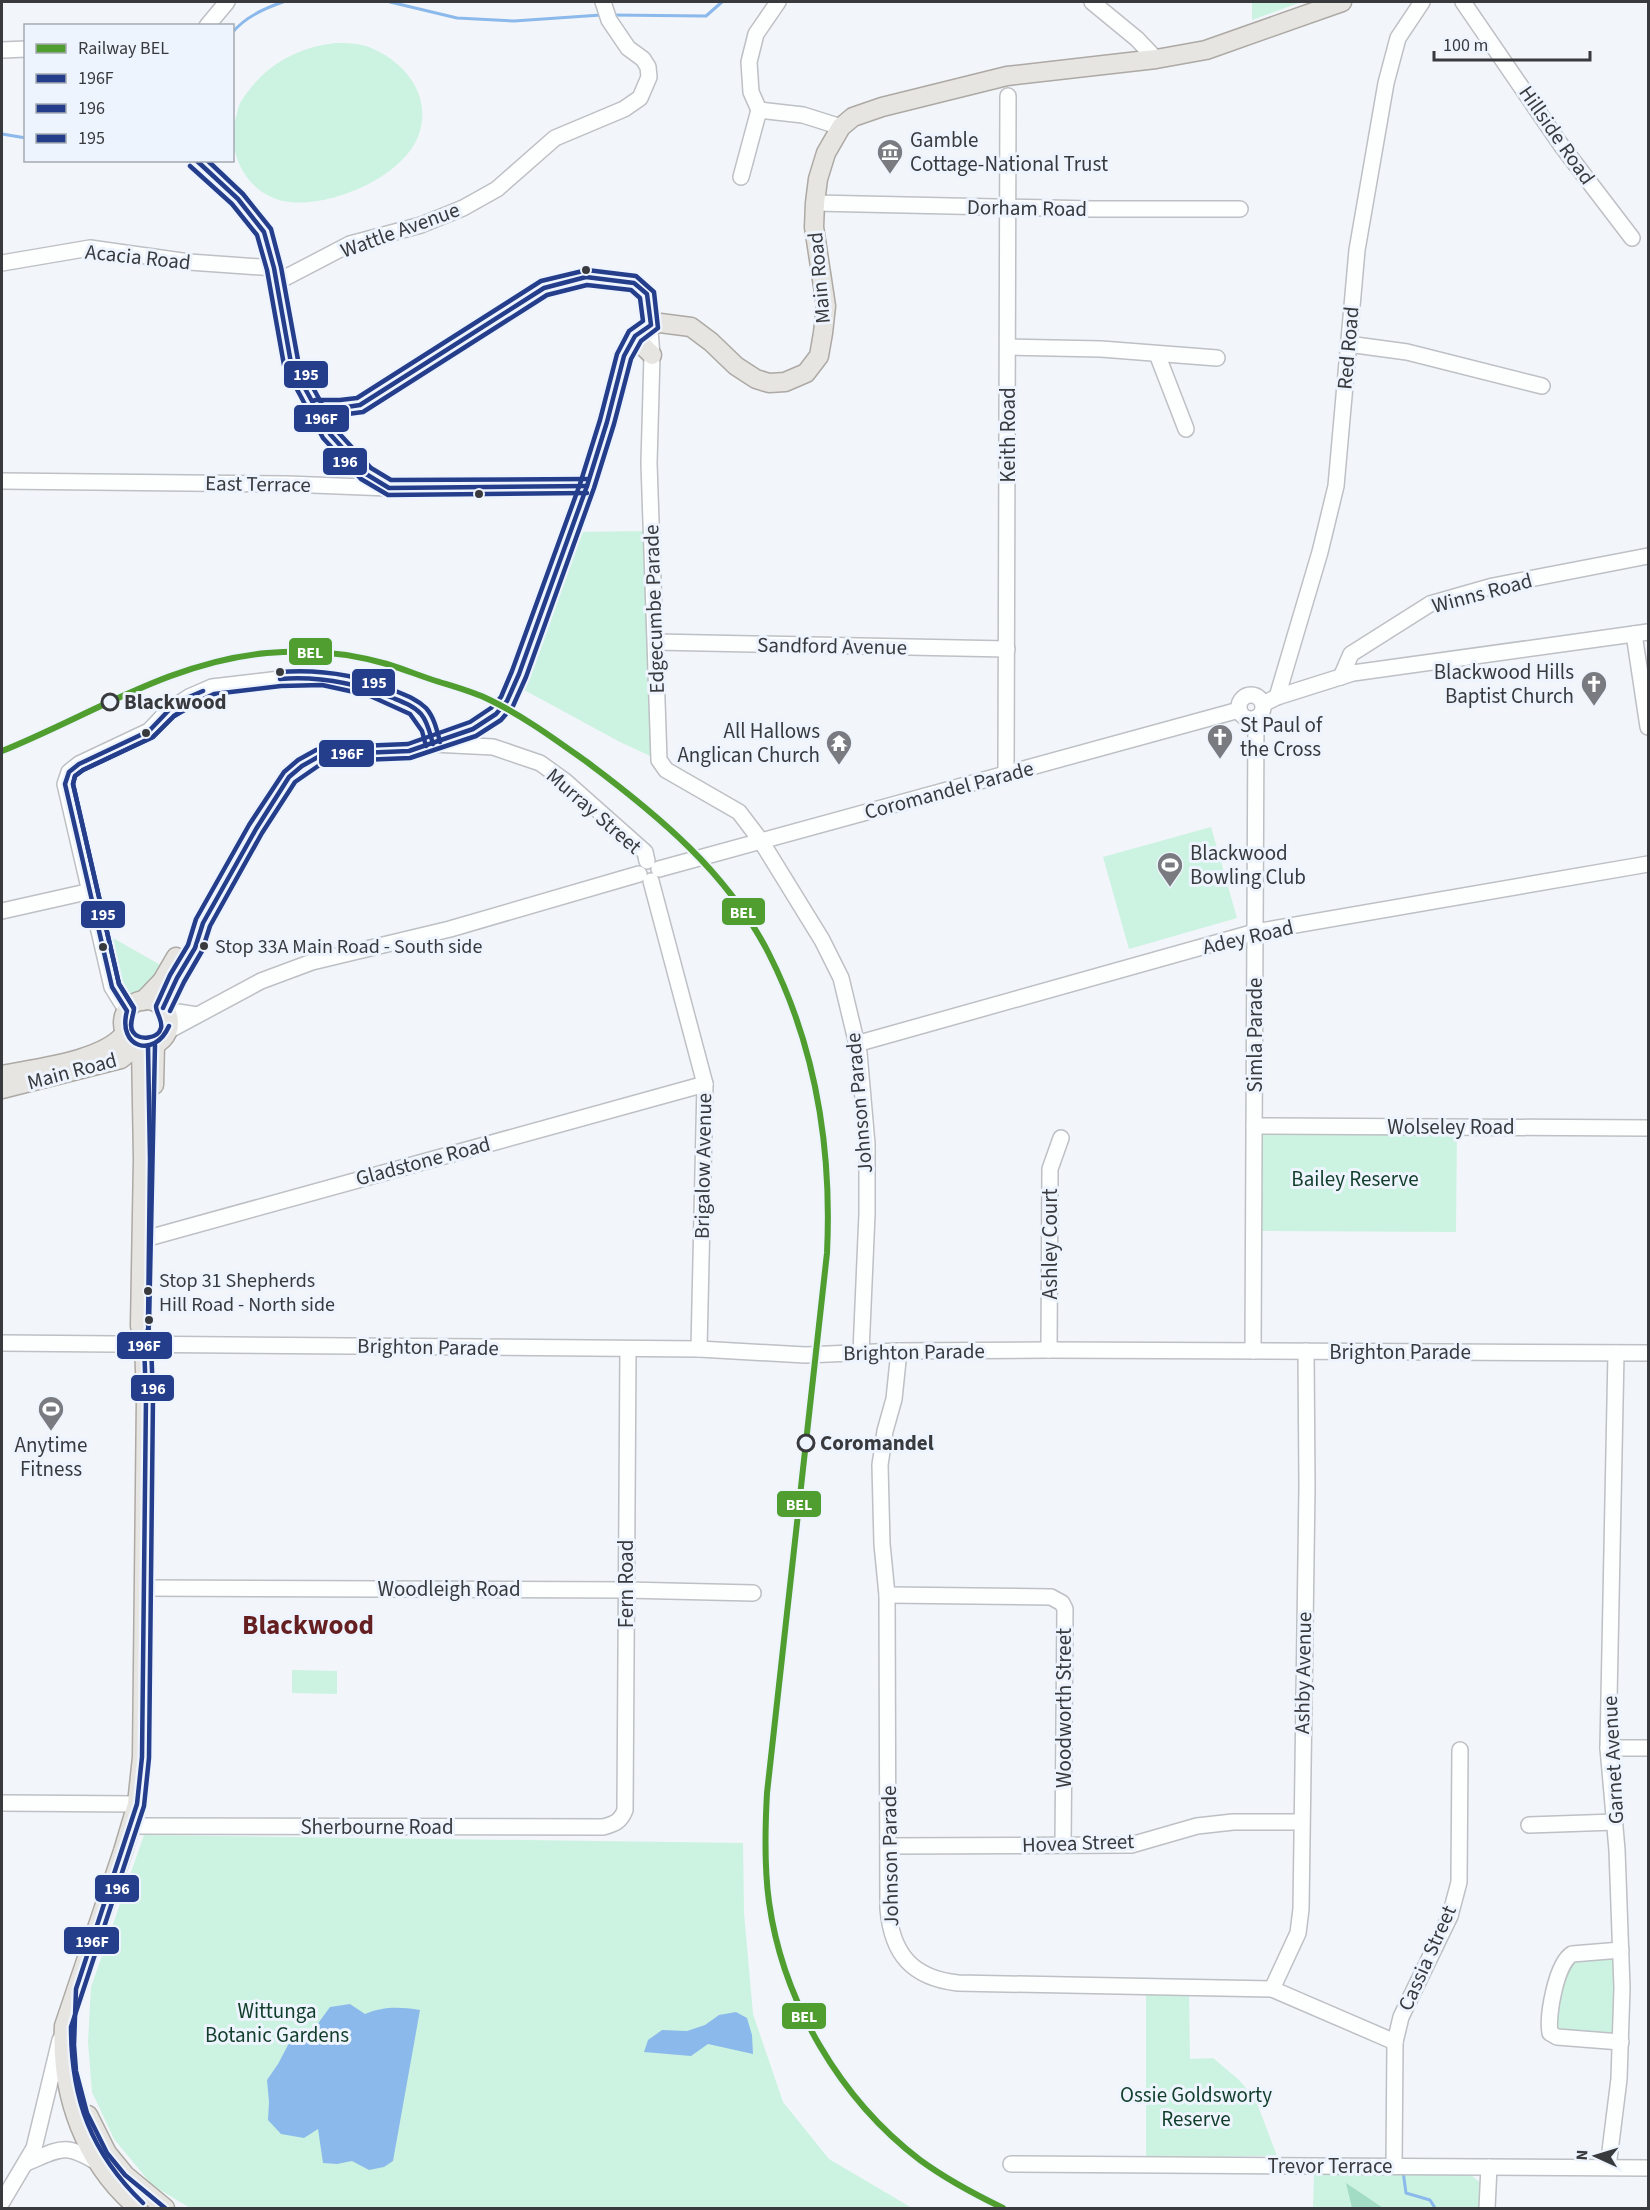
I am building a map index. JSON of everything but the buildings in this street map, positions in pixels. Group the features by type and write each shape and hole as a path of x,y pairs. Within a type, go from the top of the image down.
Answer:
{"main road":[{"path":"841,127 853,117 882,107 1007,76 1156,59 1206,50 1342,2"},
{"name":"Main Road","path":"651,325 660,322 691,327 736,366 756,379 769,383 785,382 806,373 819,356 826,306 814,227 814,203 826,153 841,127"},
{"path":"143,1001 162,981 184,942 203,922 283,786 289,777 302,766 318,757 335,754 396,753 433,744 473,729 494,716 507,701 519,674 587,486 624,356 630,342 640,331 651,325"},
{"path":"630,342 643,345 652,355"},
{"path":"164,1009 195,948 203,922"},
{"path":"138,2208 113,2183 98,2163 76,2119 62,2051 63,2026 137,1804 142,1757 146,1397 144,1344 140,1326 146,1239 142,1080 140,1042 123,1022 127,1011 135,1004 143,1001 154,1002 164,1009 169,1020 168,1031 163,1039 140,1042"},
{"path":"140,1042 146,1239"},
{"name":"Main Road","path":"2,1089 121,1059 140,1042"},
{"name":"Main Road","path":"2,1075 92,1056 109,1048 140,1042"},
{"path":"121,1059 142,1080"},
{"path":"76,1989 74,2045 76,2071 87,2113 107,2153 124,2175 165,2208"}],"street":[{"path":"209,24 226,2"},
{"path":"741,177 759,110 751,92 749,62 756,34 778,2"},
{"path":"1092,2 1137,39 1156,59"},
{"name":"Red Road","path":"1277,697 1320,552 1336,486 1357,250 1386,82 1398,38 1422,2"},
{"name":"Hillside Road","path":"1463,2 1561,145 1632,238"},
{"name":"Wattle Avenue","path":"276,275 350,244 421,225 463,208 497,189 555,138 624,109 640,98 650,76 648,67 643,59 628,48 606,10"},
{"path":"2,50 24,49"},
{"name":"Keith Road","path":"1006,775 1008,96"},
{"path":"759,110 802,115 841,127"},
{"path":"197,162 238,199 264,232 276,275 291,363 330,434 366,474 389,488"},
{"name":"Dorham Road","path":"814,203 1240,209"},
{"name":"Acacia Road","path":"2,263 90,248 276,275"},
{"name":"Edgecumbe Parade","path":"315,407 340,408 360,405 544,288 586,277 634,283 646,294 651,325 652,355 649,463 659,760 666,770 740,812 761,841"},
{"path":"1348,344 1407,352 1542,386"},
{"path":"1008,347 1101,349 1217,357"},
{"path":"1157,354 1186,429"},
{"name":"East Terrace","path":"2,481 287,484 389,488 587,486"},
{"name":"Winns Road","path":"1347,671 1351,654 1430,604 1493,586 1648,556"},
{"path":"1259,711 1277,697 1347,671 1641,633 1648,727"},
{"name":"Sandford Avenue","path":"656,642 1007,649"},
{"path":"127,1011 112,987 65,784 69,772 79,764 149,731 169,710 189,697 213,687 280,679 322,677 371,688 415,708 429,728 433,744"},
{"name":"Coromandel Parade","path":"168,1031 261,981 312,962 450,929 649,871 1239,710 1246,718 1259,711"},
{"name":"Simla Parade","path":"1253,1351 1255,932 1259,711"},
{"name":"Murray Street","path":"433,744 493,747 540,763 645,852 649,871"},
{"name":"Johnson Parade","path":"761,841 822,940 841,978 859,1053 867,1144 867,1214 861,1352"},
{"name":"Adey Road","path":"856,1044 1255,932 1648,864"},
{"name":"Brigalow Avenue","path":"649,871 705,1084 699,1349"},
{"path":"2,911 91,891"},
{"path":"164,1009 197,1015"},
{"name":"Gladstone Road","path":"146,1239 705,1084"},
{"name":"Wolseley Road","path":"1254,1126 1648,1128"},
{"name":"Ashley Court","path":"1049,1350 1050,1169 1061,1138"},
{"name":"Brighton Parade","path":"2,1343 699,1349 805,1355 899,1351 1049,1350 1648,1353"},
{"name":"Fern Road","path":"622,1818 625,1810 628,1349"},
{"name":"Johnson Parade","path":"899,1351 894,1399 885,1431 880,1465 882,1544 887,1595 888,1909 890,1930 897,1948 910,1965 923,1974 940,1981 958,1983 1272,1989 1395,2042"},
{"name":"Ashby Avenue","path":"1272,1989 1298,1933 1301,1909 1307,1486 1306,1352"},
{"name":"Garnet Avenue","path":"1608,2168 1619,2079 1622,1950 1615,1822 1608,1748 1616,1353"},
{"name":"Woodleigh Road","path":"144,1588 626,1590 753,1593"},
{"name":"Woodworth Street","path":"887,1595 1051,1597 1062,1603 1065,1609 1063,1845"},
{"path":"1608,1748 1648,1748"},
{"name":"Cassia Street","path":"1394,2166 1395,2042 1401,2017 1450,1916 1459,1882 1460,1750"},
{"path":"2,1803 137,1804"},
{"name":"Sherbourne Road","path":"130,1826 603,1827 614,1824 622,1818"},
{"name":"Hovea Street","path":"889,1846 1131,1845 1197,1826 1233,1822 1301,1822"},
{"path":"1529,1825 1615,1822"},
{"path":"1621,2042 1557,2037 1551,2033 1549,2024 1560,1969 1565,1959 1572,1954 1622,1950"},
{"path":"2,2202 26,2163 40,2130 63,2026"},
{"path":"26,2163 67,2148 80,2152 98,2163"},
{"name":"Trevor Terrace","path":"1011,2164 1648,2168"},
{"path":"1487,2208 1489,2167"}],"green space":[{"path":"1252,2 1301,2 1252,20"},
{"path":"358,44 371,48 395,62 413,82 422,106 422,120 419,134 411,149 383,176 345,194 325,200 289,202 262,192 243,172 234,146 234,126 240,104 260,77 294,54 320,45"},
{"path":"651,531 659,760 620,742 515,685 570,532"},
{"name":"Blackwood Bowling Club","path":"1211,827 1237,918 1129,949 1103,857"},
{"path":"106,934 164,967 140,992 121,997"},
{"name":"Bailey Reserve","path":"1254,1126 1457,1127 1456,1232 1254,1231"},
{"path":"292,1670 337,1671 337,1694 292,1693"},
{"name":"Wittunga Botanic Gardens","path":"144,1835 743,1843 744,1913 753,2014 783,2102 829,2159 912,2208 190,2208 152,2185 114,2139 92,2092 88,2042 91,1987"},
{"path":"1619,1954 1618,2040 1559,2034 1552,2024 1568,1961"},
{"name":"Ossie Goldsworty Reserve","path":"1146,1990 1189,1992 1190,2059 1213,2058 1238,2079 1255,2098 1277,2156 1146,2157"},
{"path":"1466,2171 1482,2184 1481,2208 1313,2208 1314,2174"},
{"path":"1346,2183 1383,2208 1352,2208"}],"water":[{"path":"350,2004 365,2014 392,2008 420,2010 393,2161 384,2167 369,2170 352,2161 337,2164 323,2163 318,2129 304,2138 281,2134 268,2120 267,2080 288,2045 306,2029 314,2029 330,2007"},
{"path":"736,2012 747,2018 752,2035 753,2054 708,2044 691,2056 644,2052 648,2040 662,2030 687,2031 705,2025 719,2015"}],"waterway":[{"path":"234,31 255,14 283,2"},
{"path":"390,2 457,18 514,21 601,15"},
{"path":"611,15 706,16 722,2"},
{"path":"2,134 24,138"},
{"path":"1403,2171 1406,2193 1430,2200 1435,2208"}],"rail line":[{"name":"BEL","path":"2,751 164,678 232,658 297,651 373,660 483,697 516,714 552,737 614,782 665,825 712,872 733,897 769,954 799,1025 818,1099 827,1175 827,1253 767,1793 766,1875 776,1939 787,1976 820,2046 841,2078 865,2108 891,2136 920,2160 960,2186 1003,2208"}],"transit line":[{"name":"196F","path":"198,162 238,199 264,232 274,268 291,363 330,434 366,474 389,488 587,486"},
{"name":"195","path":"209,162 243,194 271,229 281,267 298,360 336,430 371,468 391,480 587,479"},
{"name":"196","path":"190,166 232,204 257,235 267,270 284,365 323,438 361,479 388,495 587,493"},
{"name":"196","path":"170,1011 202,951 210,926 262,833 295,782 321,764 336,761 410,758 476,736 501,720 513,706 526,677 594,488 631,359 641,341 658,328 654,292 636,276 587,270 541,281 357,398 315,400"},
{"name":"196F","path":"163,1008 195,948 203,923 256,829 289,777 318,757 335,754 409,751 473,729 496,714 507,701 519,674 587,486 624,356 635,336 651,325 647,294 634,283 586,277 544,288 360,405 340,408 315,407"},
{"name":"195","path":"206,698 174,716 153,737 83,770 75,776 73,784 119,984 134,1008 131,1023 133,1032 144,1038 159,1032 161,1023 156,1006 170,975 188,945 196,919 249,825 284,772 298,760 316,750 408,744 470,722 491,708 501,697 580,484 617,354 629,331 643,321 640,298 631,290 587,285 547,295 363,412 340,415 315,414"},
{"name":"195","path":"279,672 309,671 351,676 406,696 419,702 429,712 440,742"},
{"name":"196F","path":"280,679 338,682 365,688 401,701 421,714 433,744"},
{"name":"196","path":"133,1007 119,984 73,784 75,776 153,737 174,716 214,694 281,686 322,685 368,695 410,714 422,731 426,746"},
{"name":"196F","path":"169,1026 162,1037 146,1046 132,1041 127,1033 125,1023 127,1011 112,987 65,784 69,772 79,764 149,731 169,710 203,691"},
{"name":"196F","path":"155,1045 149,1325 144,1344 146,1397 142,1757 137,1804 76,1989 74,2045 76,2071 87,2113 107,2153 125,2175 165,2208"},
{"name":"196","path":"143,2203 110,2165 88,2123 75,2078 71,2027 144,1806 149,1758 153,1397 148,1325 150,1159 148,1046"}],"place":[{"name":"Gamble Cottage-National Trust","path":"890,175"},
{"name":"Blackwood","path":"110,702"},
{"name":"Blackwood Hills Baptist Church","path":"1594,707"},
{"name":"St Paul of the Cross","path":"1220,760"},
{"name":"All Hallows Anglican Church","path":"839,766"},
{"name":"Blackwood Bowling Club","path":"1170,888"},
{"name":"Stop 33A Main Road - South side","path":"204,946"},
{"name":"Stop 31 Shepherds Hill Road - North side","path":"148,1291"},
{"name":"Anytime Fitness","path":"51,1432"},
{"name":"Coromandel","path":"806,1443"}],"district":[{"name":"Blackwood","path":"308,1625"}]}
